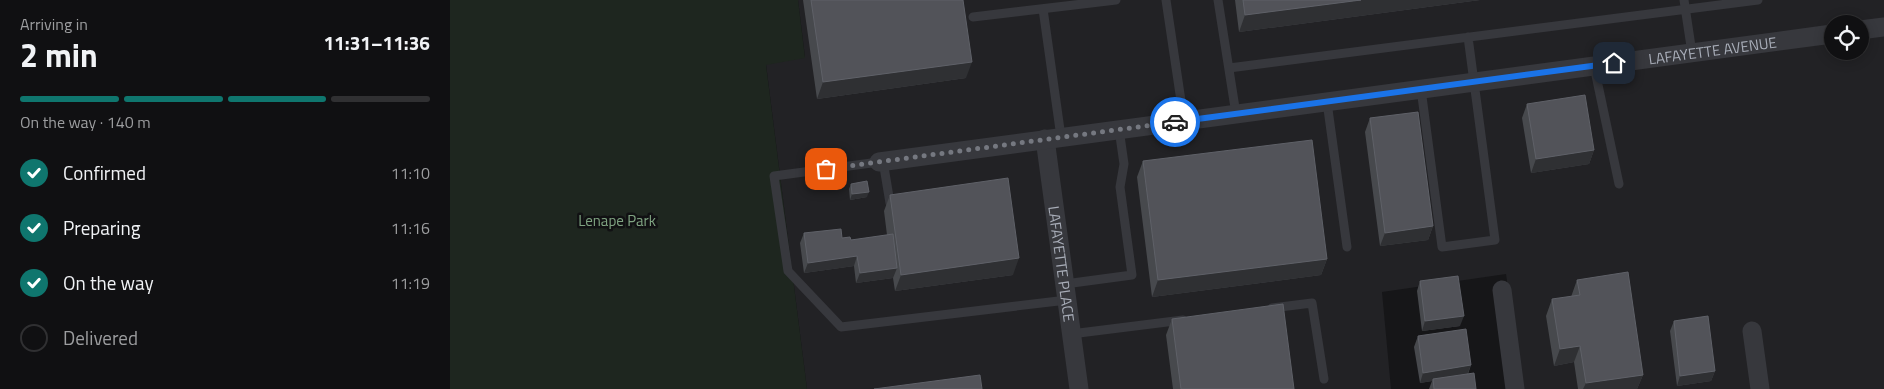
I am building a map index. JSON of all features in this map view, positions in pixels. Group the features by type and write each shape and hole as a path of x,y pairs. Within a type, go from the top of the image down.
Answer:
{"street":[{"path":"1869,29 1884,27"},
{"name":"LAFAYETTE AVENUE","path":"881,161 1824,35"},
{"name":"LAFAYETTE PLACE","path":"1053,138 1066,292 1079,389"},
{"path":"1502,290 1515,389"},
{"path":"1752,331 1760,389"}],"lane":[{"path":"973,18 1116,0"},
{"path":"1166,0 1184,121"},
{"path":"1218,0 1236,114"},
{"path":"1229,68 1468,37 1685,5 1758,0"},
{"path":"1685,5 1692,53"},
{"path":"1043,9 1053,138"},
{"path":"1421,89 1442,247 1495,240 1468,37"},
{"path":"1594,66 1619,184"},
{"path":"1327,102 1347,247"},
{"path":"890,203 881,161 774,176 788,270 841,327 1066,292 1132,275 1120,187 1124,164 1119,129"},
{"path":"1264,309 1312,303 1324,379"},
{"path":"1071,334 1196,318"}],"shaded area":[{"path":"798,0 1884,0 1884,389 1523,389 1506,274 1382,292 1391,389 807,389 766,64 805,57"}],"green space":[{"name":"Lenape Park","path":"450,0 798,0 805,58 766,65 807,389 450,389"}],"building":[{"path":"811,0 963,0 972,62 823,82"},
{"path":"1243,0 1361,0 1245,15"},
{"path":"1585,95 1594,150 1536,159 1527,104"},
{"path":"1418,112 1433,226 1385,233 1370,118"},
{"path":"1312,140 1327,259 1158,280 1143,161"},
{"path":"1008,178 1019,258 901,275 890,195"},
{"path":"867,181 869,192 852,194 851,184"},
{"path":"841,229 842,238 850,237 851,240 893,234 897,268 860,273 857,256 808,263 804,233"},
{"path":"1628,272 1643,375 1586,383 1580,346 1560,349 1552,299 1580,295 1577,280"},
{"path":"1458,276 1464,316 1425,321 1420,281"},
{"path":"1283,304 1294,389 1181,389 1172,319"},
{"path":"1708,316 1715,371 1680,376 1674,321"},
{"path":"1466,329 1471,365 1423,373 1418,336"},
{"path":"1474,373 1476,389 1434,389 1433,379"},
{"path":"980,375 982,389 874,389"}],"way so far":[{"path":"826,169 1175,122"}],"route":[{"path":"1175,122 1614,63"}]}
